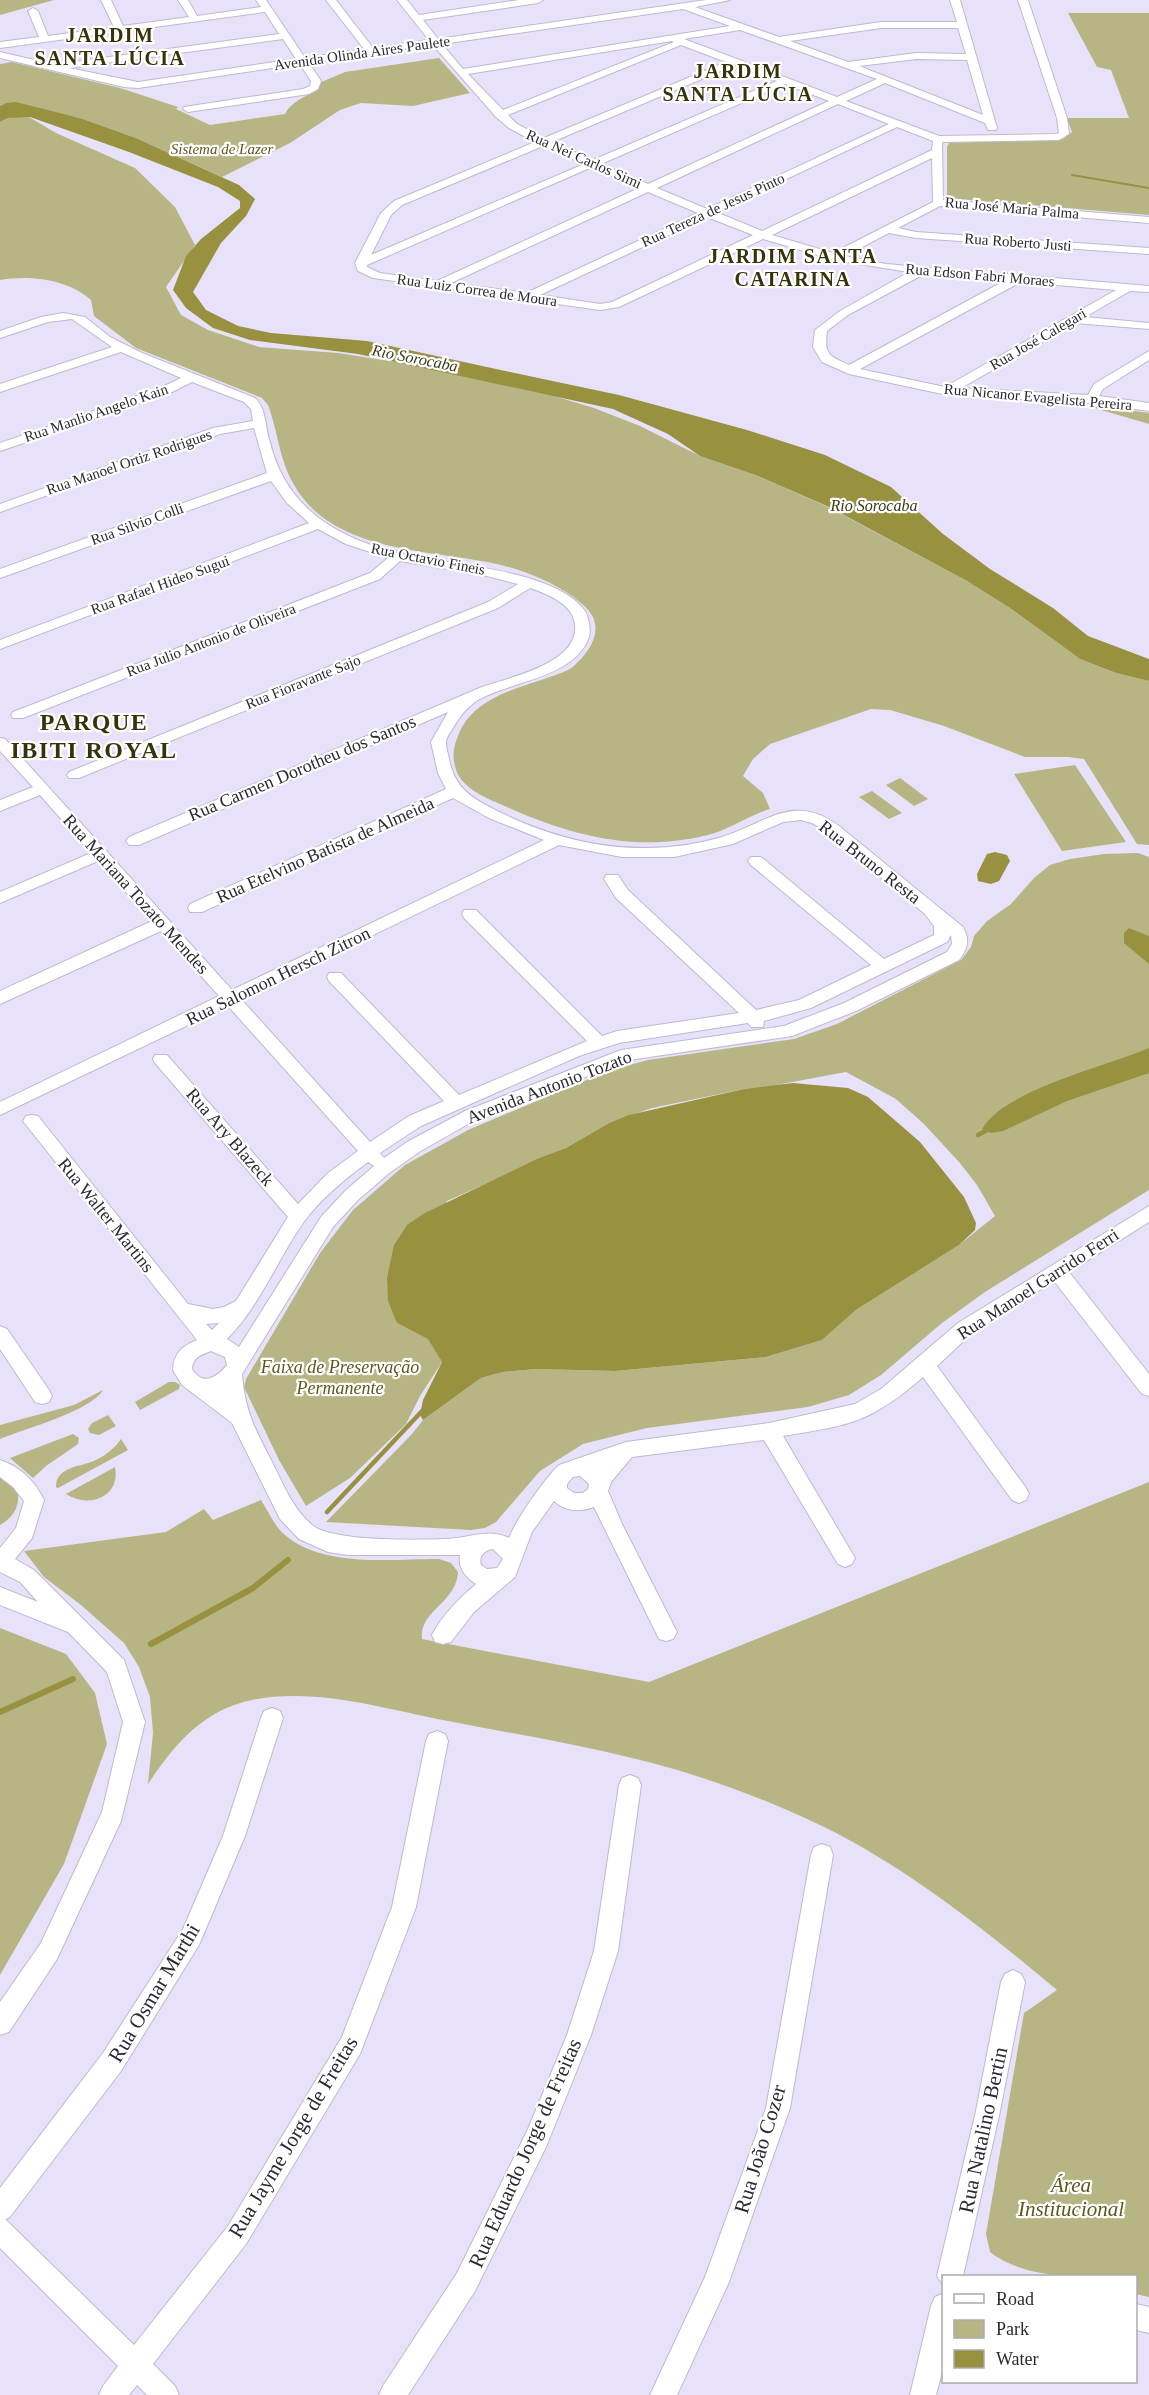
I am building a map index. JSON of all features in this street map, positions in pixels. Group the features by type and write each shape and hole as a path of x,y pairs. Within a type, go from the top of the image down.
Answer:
{"street":[{"path":"106,0 120,29"},
{"path":"183,0 195,19"},
{"path":"188,109 306,92 315,87 316,81 261,0"},
{"path":"331,0 371,52"},
{"name":"Rua Nei Carlos Simi","path":"402,0 460,72 513,126 543,142 678,201"},
{"path":"474,0 481,8"},
{"path":"416,18 538,0"},
{"name":"Avenida Olinda Aires Paulete","path":"4,56 54,68 79,68 124,84 138,85 726,0"},
{"path":"955,0 996,138"},
{"path":"672,38 938,139 1059,137 1064,134 1065,129 1023,0"},
{"path":"702,3 710,17"},
{"path":"683,6 885,79 990,121"},
{"path":"4,56 5,45 267,9"},
{"path":"33,11 45,39"},
{"path":"777,40 881,25 962,24"},
{"path":"460,72 740,27"},
{"path":"500,115 705,33"},
{"path":"79,68 286,36"},
{"path":"641,43 653,48 656,53"},
{"path":"846,65 904,57 971,57"},
{"path":"361,263 386,213 399,203 734,62"},
{"path":"437,285 885,79"},
{"path":"361,263 785,81"},
{"name":"Rua Tereza de Jesus Pinto","path":"529,296 896,124"},
{"name":"Rua José Maria Palma","path":"938,139 938,203 1149,220"},
{"path":"765,236 937,152"},
{"path":"908,167 938,173"},
{"name":"Rua Edson Fabri Moraes","path":"678,201 765,236 860,263 920,271 1149,288"},
{"path":"834,257 938,203"},
{"name":"Rua Roberto Justi","path":"888,229 916,235 1149,251"},
{"name":"Rua Luiz Correa de Moura","path":"361,263 362,269 377,276 600,307 615,305 765,236"},
{"path":"373,240 381,246 394,249"},
{"name":"Rua Nicanor Evagelista Pereira","path":"920,271 844,313 821,330 819,347 826,359 849,370 947,391 1092,399 1149,407"},
{"path":"849,370 1017,279"},
{"name":"Rua José Calegari","path":"947,391 1129,287"},
{"name":"Rua Octavio Fineis","path":"0,334 56,317 72,316 82,320 102,337 138,358 248,399 257,410 274,475 294,503 318,524 351,542 398,556 503,574 529,583 566,601 575,609 582,618 585,628 576,650 562,661 472,697"},
{"path":"1073,319 1149,326"},
{"path":"0,388 121,348"},
{"path":"1092,399 1098,387 1149,355"},
{"name":"Rua Manlio Angelo Kain","path":"0,447 164,391 190,378"},
{"name":"Rua Manoel Ortiz Rodrigues","path":"0,508 217,431 259,423"},
{"name":"Rua Silvio Colli","path":"0,574 274,475"},
{"name":"Rua Rafael Hideo Sugui","path":"0,645 258,549 318,524"},
{"name":"Rua Julio Antonio de Oliveira","path":"18,715 375,576 398,556"},
{"name":"Rua Fioravante Sajo","path":"74,776 493,605 529,583"},
{"path":"455,791 444,774 439,741 451,718 472,697"},
{"name":"Rua Carmen Dorotheu dos Santos","path":"134,841 472,697"},
{"path":"397,728 419,730 439,741"},
{"name":"Rua Mariana Tozato Mendes","path":"0,742 370,1151"},
{"path":"0,806 42,789"},
{"name":"Rua Bruno Resta","path":"455,791 503,819 555,841 608,853 652,854 686,850 731,839 782,817 811,817 822,821 926,906"},
{"name":"Rua Etelvino Batista de Almeida","path":"196,908 455,791"},
{"name":"Rua Salomon Hersch Zitron","path":"0,1109 555,841"},
{"path":"0,898 101,854"},
{"path":"756,861 884,967"},
{"path":"612,879 622,894 753,1017 765,1037"},
{"name":"Avenida Antonio Tozato","path":"245,1305 298,1216 334,1178 406,1126 455,1102 573,1052 616,1037 753,1017 805,1004 941,938 944,932 943,926 926,906"},
{"name":"Avenida Antonio Tozato","path":"235,1371 327,1222 352,1195 382,1169 413,1147 471,1115 627,1054 765,1037 820,1020 953,956 959,950 961,938 957,931 926,906"},
{"path":"470,914 599,1043"},
{"path":"0,998 163,923"},
{"path":"335,977 455,1102"},
{"name":"Rua Ary Blazeck","path":"161,1059 298,1216"},
{"name":"Rua Walter Martins","path":"32,1121 181,1308 202,1346"},
{"path":"370,1151 382,1169"},
{"name":"Rua Manoel Garrido Ferri","path":"567,1472 626,1450 769,1431 835,1418 861,1410 888,1395 965,1328 1149,1213"},
{"path":"1056,1270 1149,1388"},
{"path":"181,1308 208,1317 235,1312 245,1305"},
{"path":"240,1416 190,1383 182,1370 182,1362 224,1332 245,1305"},
{"path":"0,1334 42,1396"},
{"path":"202,1346 220,1344 234,1353 233,1392 240,1416 287,1513 306,1533 328,1544 448,1548 473,1559 482,1577 499,1576"},
{"path":"925,1365 1019,1494"},
{"path":"199,1387 218,1386 235,1371"},
{"path":"769,1431 845,1558"},
{"path":"530,1520 587,1494 626,1450"},
{"path":"0,1468 19,1479 28,1488 34,1500 30,1521 19,1542 0,1562 27,1576 116,1667 134,1722 113,1814 49,1951 0,2023"},
{"path":"506,1549 567,1472 586,1468 595,1473 587,1494"},
{"path":"567,1472 557,1487 561,1496 587,1494"},
{"path":"587,1494 612,1526 666,1632"},
{"path":"443,1635 467,1605 511,1566 506,1549 488,1541 473,1559 467,1605"},
{"path":"19,1542 27,1576"},
{"path":"0,1596 78,1627"},
{"name":"Rua Osmar Marthi","path":"0,2209 112,2062 191,1937 234,1836 272,1718"},
{"name":"Rua Jayme Jorge de Freitas","path":"111,2395 237,2235 351,2045 404,1907 436,1741"},
{"name":"Rua Eduardo Jorge de Freitas","path":"392,2395 466,2282 537,2138 579,2035 606,1951 630,1785"},
{"name":"Rua João Cozer","path":"663,2395 716,2282 778,2108 822,1855"},
{"name":"Rua Natalino Bertin","path":"950,2275 988,2111 1013,1982"},
{"path":"0,2229 166,2395"},
{"path":"923,2395 942,2315"}],"green space":[{"path":"0,0 54,0 0,15"},
{"path":"1068,13 1149,13 1149,215 958,199 947,196 947,147 949,143 1063,139 1072,132 1067,118 1129,118 1111,70 1097,67"},
{"name":"Sistema de Lazer","path":"439,58 470,93 413,106 361,103 340,110 290,143 222,177 136,138 83,119 6,103 0,106 0,64 12,62 120,88 178,107 176,109 210,125 285,114 294,103 316,91 319,83 345,72"},
{"path":"21,116 29,117 56,133 135,168 175,207 195,245 166,287 181,315 208,330 259,347 338,353 408,364 554,396 594,408 640,426 700,456 758,476 828,507 967,581 1010,608 1080,659 1116,673 1149,681 1149,845 1137,844 1084,759 1025,757 944,726 890,710 871,709 770,744 753,759 743,776 763,793 770,809 729,828 688,839 635,842 583,834 532,818 477,793 459,777 454,761 455,745 466,721 477,709 506,692 573,667 594,638 595,624 589,611 564,591 522,571 501,565 388,545 360,537 334,525 312,508 294,485 285,465 268,405 262,398 136,348 94,316 91,300 71,287 48,280 24,278 0,280 0,122"},
{"path":"1092,405 1149,413 1149,424 1091,407"},
{"path":"1075,765 1126,842 1062,851 1014,774"},
{"path":"900,778 928,799 914,806 886,785"},
{"path":"872,791 902,813 889,819 859,797"},
{"name":"Faixa de Preservação Permanente","path":"1138,853 1149,857 1149,1190 985,1292 942,1323 881,1375 849,1395 808,1407 647,1428 583,1444 540,1471 496,1522 485,1528 471,1530 326,1522 423,1420 481,1378 503,1372 536,1369 615,1371 766,1357 822,1340 856,1310 959,1245 995,1216 977,1185 924,1124 896,1099 846,1072 744,1089 652,1108 609,1123 566,1148 447,1201 397,1323 429,1339 442,1362 420,1396 406,1424 350,1478 306,1506 279,1460 244,1387 246,1379 320,1253 353,1210 405,1165 468,1130 608,1071 648,1060 794,1039 837,1024 961,960 971,947 974,936 987,921 1011,904 1034,878 1050,865 1070,859 1104,854"},
{"path":"169,1382 180,1385 179,1389 140,1410 135,1402"},
{"path":"103,1390 96,1398 71,1412 0,1439 0,1425 74,1405"},
{"path":"108,1415 116,1426 99,1435 90,1433 88,1429 92,1423"},
{"path":"73,1434 79,1438 78,1444 33,1478 10,1458"},
{"path":"121,1439 128,1450 58,1488 56,1487 57,1480 65,1471 107,1454"},
{"path":"115,1467 116,1477 113,1486 101,1497 84,1500 66,1494"},
{"path":"0,1477 17,1489 18,1500 13,1514 0,1525"},
{"name":"Área Institucional","path":"1149,1482 1149,2297 1137,2294 1137,2275 1054,2275 1023,2269 990,2252 986,2234 1024,2013 1057,1990 937,1895 873,1853 805,1818 698,1777 587,1748 350,1701 301,1696 252,1700 235,1705 219,1712 191,1731 168,1756 148,1784 153,1733 150,1697 139,1667 124,1643 81,1605 44,1577 24,1551 166,1532 204,1509 213,1520 261,1500 281,1532 301,1546 318,1553 359,1559 439,1559 451,1563 458,1572 456,1583 445,1600 426,1621 422,1639 649,1682"},
{"path":"0,1628 66,1654 95,1693 107,1744 64,1864 0,1975"}],"water":[{"name":"Rio Sorocaba","path":"16,102 83,119 136,138 239,185 255,199 246,216 221,243 193,292 206,310 238,326 271,333 367,341 619,395 747,430 825,455 891,487 943,534 990,569 1053,608 1088,636 1149,659 1149,681 1116,673 1080,659 1010,608 967,581 829,507 758,476 700,456 668,434 613,409 358,354 250,340 213,328 186,308 173,290 186,256 201,239 240,208 240,201 218,187 30,117 8,118 0,122 0,106"},
{"path":"995,852 1007,855 1010,861 999,881 991,884 978,881 977,874 987,854"},
{"path":"1129,928 1149,936 1149,964 1124,943 1124,933"},
{"path":"1149,1048 1149,1073 1067,1101 1003,1131 991,1133 982,1129 994,1115 1011,1102 1033,1091"},
{"path":"793,1083 848,1088 868,1097 920,1142 964,1197 976,1223 975,1230 959,1245 856,1310 822,1340 766,1357 615,1371 536,1369 503,1372 481,1378 423,1420 420,1415 423,1400 442,1362 428,1339 397,1323 388,1301 387,1278 394,1245 407,1225 425,1213 537,1159 566,1148 609,1123 629,1115 744,1089"}],"waterway":[{"path":"1072,175 1149,188"},
{"path":"978,1135 991,1128"},
{"path":"327,1512 424,1409"},
{"path":"151,1644 253,1588 288,1560"},
{"path":"0,1712 73,1679"}],"district":[{"name":"JARDIM SANTA LÚCIA","path":"110,46"},
{"name":"JARDIM SANTA LÚCIA","path":"738,82"},
{"name":"JARDIM SANTA CATARINA","path":"793,268"},
{"name":"PARQUE IBITI ROYAL","path":"94,736"}]}
